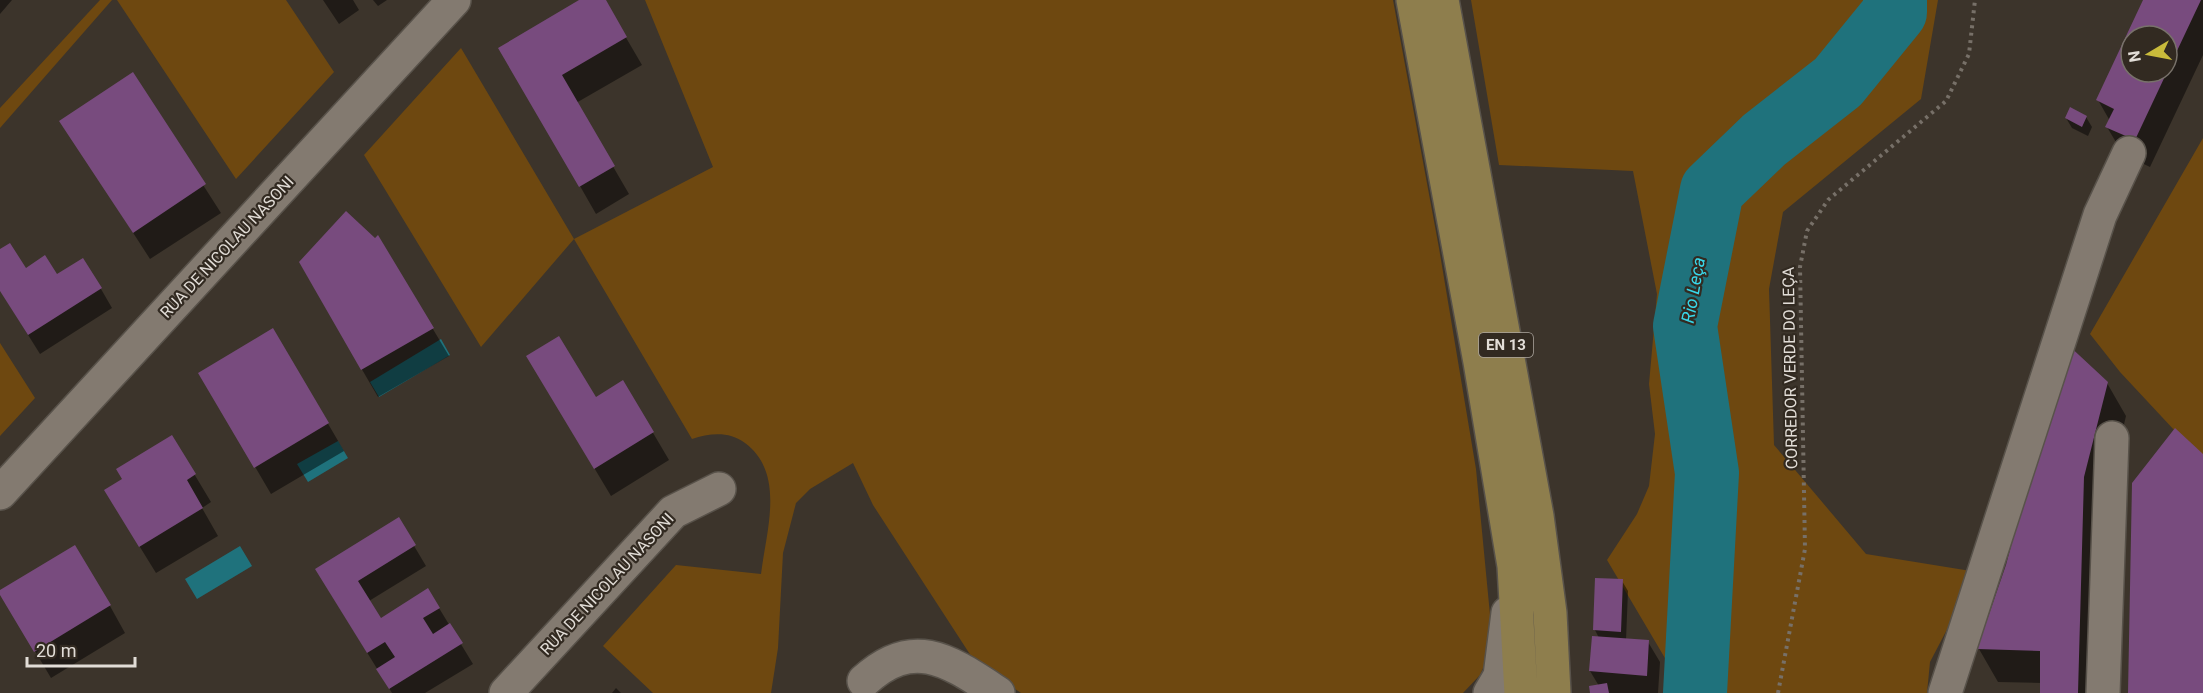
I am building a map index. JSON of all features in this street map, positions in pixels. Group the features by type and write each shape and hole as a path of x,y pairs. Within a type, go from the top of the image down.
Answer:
{"main road":[{"name":"EN 13","path":"1413,0 1514,566 1521,693"},
{"name":"EN 13","path":"1442,0 1537,516 1550,613 1554,693"}],"street":[{"name":"RUA DE NICOLAU NASONI","path":"0,493 454,0"},
{"path":"1945,693 1992,554 2034,413 2096,226 2129,153"},
{"path":"2103,693 2112,438"},
{"name":"RUA DE NICOLAU NASONI","path":"506,693 673,512 719,489"},
{"path":"1490,693 1500,676 1514,566"},
{"path":"864,681 892,660 914,655 933,657 954,664 998,693"}],"path":[{"name":"CORREDOR VERDE DO LEÇA","path":"1778,693 1805,549 1800,267 1807,231 1828,200 1946,101 1969,54 1975,0"}],"shaded area":[{"path":"100,0 112,0 0,128 0,108"},
{"path":"117,0 286,0 334,72 236,179"},
{"path":"645,0 1393,0 1439,248 1476,469 1491,625 1486,661 1480,675 1463,693 1021,693 973,659 873,505 853,463 810,489 796,503 783,553 778,648 771,693 653,693 603,646 676,565 761,574 769,522 769,487 766,470 758,456 739,439 719,434 692,439 574,239 713,167"},
{"path":"1471,0 1938,0 1921,99 1783,212 1769,289 1774,445 1866,554 1977,572 1930,662 1927,693 1671,693 1672,670 1607,560 1637,514 1649,486 1655,434 1649,384 1657,294 1633,171 1499,165"},
{"path":"461,48 574,239 481,347 364,155"},
{"path":"2203,138 2203,461 2120,372 2090,334"},
{"path":"0,343 35,398 0,436"}],"water":[{"path":"441,339 450,355 379,397 370,382"},
{"path":"338,441 348,458 308,482 297,464"},
{"path":"240,546 252,566 197,599 185,579"}],"building":[{"path":"579,0 606,0 627,37 562,75 615,166 579,187 498,48"},
{"path":"2143,0 2201,0 2179,47 2179,24 2132,24"},
{"path":"2119,51 2119,84 2161,84 2135,140 2105,127 2114,109 2096,100"},
{"path":"133,72 206,184 133,233 59,121"},
{"path":"2070,107 2087,116 2082,127 2065,118"},
{"path":"346,211 375,238 378,235 434,328 361,370 299,262"},
{"path":"10,243 26,268 45,255 57,274 83,258 102,288 28,335 0,291 0,249"},
{"path":"273,328 329,423 254,468 198,373"},
{"path":"559,336 596,397 623,380 654,432 594,469 526,356"},
{"path":"2065,342 2108,382 2084,477 2078,693 2040,693 2040,651 1977,649 2006,565"},
{"path":"2175,428 2203,454 2203,693 2128,693 2132,483"},
{"path":"172,435 196,474 187,480 203,508 139,547 104,490 122,479 116,469"},
{"path":"399,517 416,545 358,581 381,618 428,588 440,608 423,618 433,634 450,623 463,643 389,689 376,669 395,657 385,642 367,653 315,569"},
{"path":"75,545 111,605 34,652 0,595 0,590"},
{"path":"1595,578 1623,579 1621,632 1593,630"},
{"path":"1592,636 1649,640 1647,676 1589,671"},
{"path":"1607,683 1609,693 1590,693 1589,686"}],"waterway":[{"name":"Rio Leça","path":"1695,693 1707,473 1685,326 1712,190 1764,140 1838,82 1895,12 1895,0"}]}
